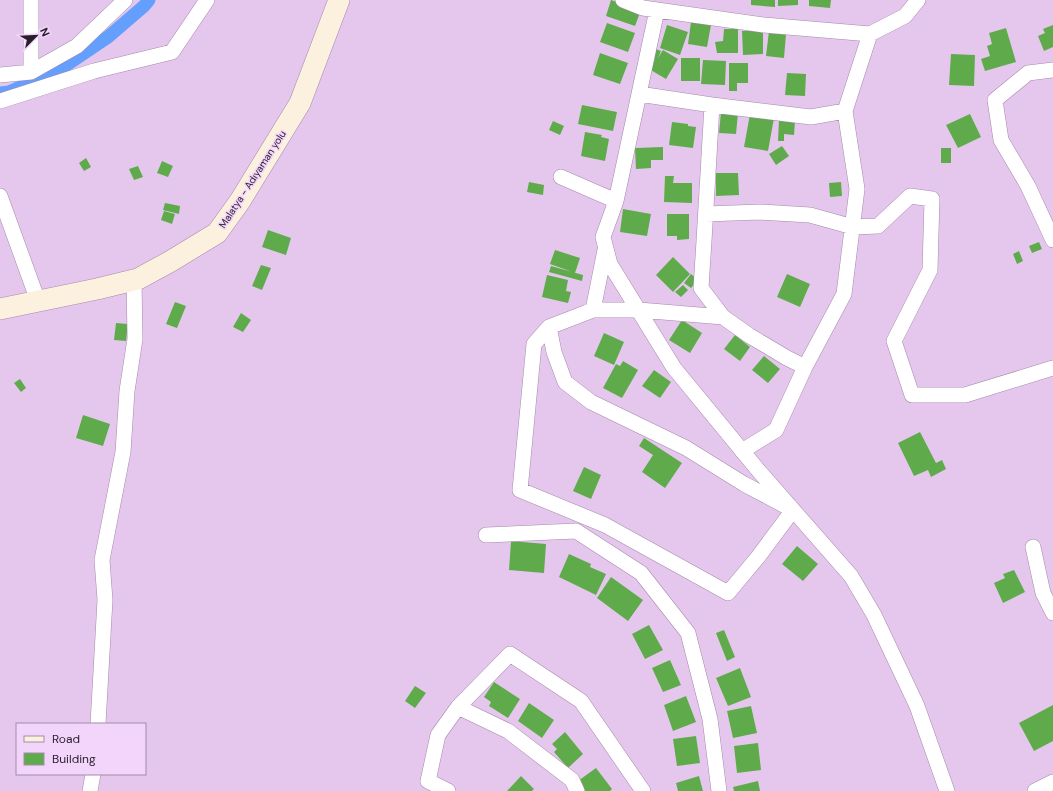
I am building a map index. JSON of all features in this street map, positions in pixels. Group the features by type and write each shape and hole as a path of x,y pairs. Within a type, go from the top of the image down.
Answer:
{"main road":[{"name":"Malatya - Adıyaman yolu","path":"0,309 138,280 216,233 244,195 300,103 339,0"}],"street":[{"path":"31,0 31,72"},
{"path":"0,76 31,72 77,46 125,0"},
{"path":"0,101 94,71 172,52 207,0"},
{"path":"623,0 643,8 764,25 870,34 905,16 918,0"},
{"path":"657,10 616,201 603,237 610,264 674,368 742,451 851,576 874,615 916,706 947,791"},
{"path":"742,451 776,430 805,367 844,294 853,227 856,189 845,111 870,34"},
{"path":"1053,70 1028,73 995,100 1002,140 1028,186 1053,240"},
{"path":"639,94 811,118 845,111"},
{"path":"712,105 700,288 723,317 787,358 805,367"},
{"path":"561,177 616,201"},
{"path":"0,196 38,301"},
{"path":"706,214 760,212 810,216 853,227 878,226 910,196 932,199 930,270 894,341 912,395 965,395 1053,368"},
{"path":"593,310 606,247"},
{"path":"98,723 105,600 102,560 123,452 127,391 135,339 134,280"},
{"path":"723,317 639,310 593,310 549,327 534,344 520,490 605,525 728,593 758,557 793,510"},
{"path":"549,327 554,352 566,382 592,402 686,448 744,484 793,510"},
{"path":"486,536 576,532 641,573 688,633 710,719 719,791"},
{"path":"1033,547 1043,593 1053,613"},
{"path":"448,791 428,781 438,735 458,707 510,654 581,700 643,791"},
{"path":"458,707 508,731 572,780 577,791"},
{"path":"90,791 93,775"},
{"path":"1035,791 1053,782"}],"building":[{"path":"611,0 641,10 635,26 606,16"},
{"path":"751,0 775,0 775,7 751,5"},
{"path":"778,0 798,0 798,5 778,6"},
{"path":"809,0 831,0 830,8 809,6"},
{"path":"691,22 711,25 707,47 688,44"},
{"path":"607,23 635,33 628,52 600,42"},
{"path":"667,25 688,32 680,55 660,48"},
{"path":"1053,25 1053,47 1044,51 1038,36 1045,33 1043,29"},
{"path":"1006,28 1016,62 985,71 981,59 990,56 987,46 992,44 989,33"},
{"path":"724,29 738,29 738,53 717,53 715,42 723,41"},
{"path":"742,31 763,31 763,54 743,55"},
{"path":"769,31 786,34 784,58 766,56"},
{"path":"653,48 661,51 657,60 649,57"},
{"path":"663,50 678,59 666,79 649,69 655,59 657,60"},
{"path":"600,53 628,63 620,84 593,75"},
{"path":"951,54 975,55 974,86 949,85"},
{"path":"681,58 700,58 700,81 681,81"},
{"path":"703,60 726,61 725,85 701,84"},
{"path":"729,63 748,63 748,83 737,83 737,91 729,91"},
{"path":"787,73 806,74 805,96 785,95"},
{"path":"582,105 617,112 613,131 578,124"},
{"path":"721,112 738,113 736,134 719,133"},
{"path":"750,114 774,118 768,151 744,147"},
{"path":"970,114 981,137 958,148 946,125"},
{"path":"779,120 795,121 794,135 784,134 784,141 778,141"},
{"path":"553,121 564,126 560,135 549,130"},
{"path":"672,122 688,124 688,126 696,127 693,148 669,145"},
{"path":"585,132 602,135 601,137 609,139 605,161 581,156"},
{"path":"782,146 789,156 776,165 769,154"},
{"path":"663,147 663,160 651,160 651,168 636,169 635,148"},
{"path":"941,148 951,148 951,163 941,163"},
{"path":"86,158 91,167 84,171 79,163"},
{"path":"162,161 173,166 168,177 157,173"},
{"path":"138,166 143,177 134,180 129,169"},
{"path":"716,173 738,173 739,195 716,196"},
{"path":"665,176 674,176 673,183 692,183 692,203 664,202"},
{"path":"529,182 544,185 543,195 527,192"},
{"path":"841,182 842,196 830,197 829,183"},
{"path":"165,203 180,206 179,214 163,210"},
{"path":"623,209 651,214 647,236 620,232"},
{"path":"164,211 175,214 172,224 161,220"},
{"path":"667,214 689,214 689,239 677,240 677,236 667,236"},
{"path":"268,230 291,238 286,255 262,247"},
{"path":"1039,242 1042,249 1032,253 1029,246"},
{"path":"555,250 580,258 575,273 550,264"},
{"path":"1019,251 1023,261 1017,264 1013,254"},
{"path":"673,257 690,274 673,292 656,275"},
{"path":"261,265 271,268 262,290 252,286"},
{"path":"551,266 583,275 582,281 549,272"},
{"path":"691,274 698,280 691,288 684,283"},
{"path":"787,274 810,284 800,307 777,297"},
{"path":"547,275 568,280 566,291 571,292 568,303 542,297"},
{"path":"683,285 688,290 681,297 675,292"},
{"path":"175,302 186,306 177,328 166,324"},
{"path":"241,313 251,320 243,332 233,327"},
{"path":"682,320 702,333 690,353 669,340"},
{"path":"116,323 128,324 126,341 114,340"},
{"path":"604,333 624,342 614,365 594,356"},
{"path":"735,335 750,347 740,361 724,349"},
{"path":"764,356 780,369 768,383 752,370"},
{"path":"623,361 638,370 622,398 603,388 616,364 620,366"},
{"path":"654,370 671,382 660,398 642,386"},
{"path":"20,379 26,388 21,392 14,383"},
{"path":"83,415 110,424 103,446 76,438"},
{"path":"920,432 936,463 942,460 946,469 931,477 928,470 914,476 898,443"},
{"path":"644,438 682,463 665,488 642,472 653,455 639,446"},
{"path":"584,467 601,475 591,499 573,491"},
{"path":"511,541 546,544 544,573 509,570"},
{"path":"797,546 818,564 803,581 782,564"},
{"path":"569,554 591,564 590,567 606,574 596,595 559,577"},
{"path":"1014,570 1025,592 1003,603 994,583 1005,578 1003,574"},
{"path":"611,577 643,600 628,621 597,598"},
{"path":"649,625 663,650 645,659 632,634"},
{"path":"724,630 735,657 727,661 716,633"},
{"path":"670,660 681,685 663,692 652,668"},
{"path":"740,668 751,697 728,706 716,678"},
{"path":"494,682 520,699 508,718 489,706 491,702 484,697"},
{"path":"415,686 426,693 415,708 405,701"},
{"path":"686,696 696,722 673,731 664,705"},
{"path":"529,703 554,720 542,738 518,721"},
{"path":"1053,705 1053,741 1034,751 1019,723"},
{"path":"751,706 757,733 733,738 727,711"},
{"path":"565,732 583,754 568,768 554,752 557,749 552,744"},
{"path":"696,736 700,763 677,766 673,739"},
{"path":"758,743 761,770 737,773 734,746"},
{"path":"596,768 612,789 610,791 585,791 578,781"},
{"path":"521,776 534,789 532,791 507,791"},
{"path":"699,776 703,791 678,791 676,783"},
{"path":"758,781 760,791 734,791 733,787"}],"waterway":[{"path":"0,93 9,92 59,70 108,37 149,0"}]}
